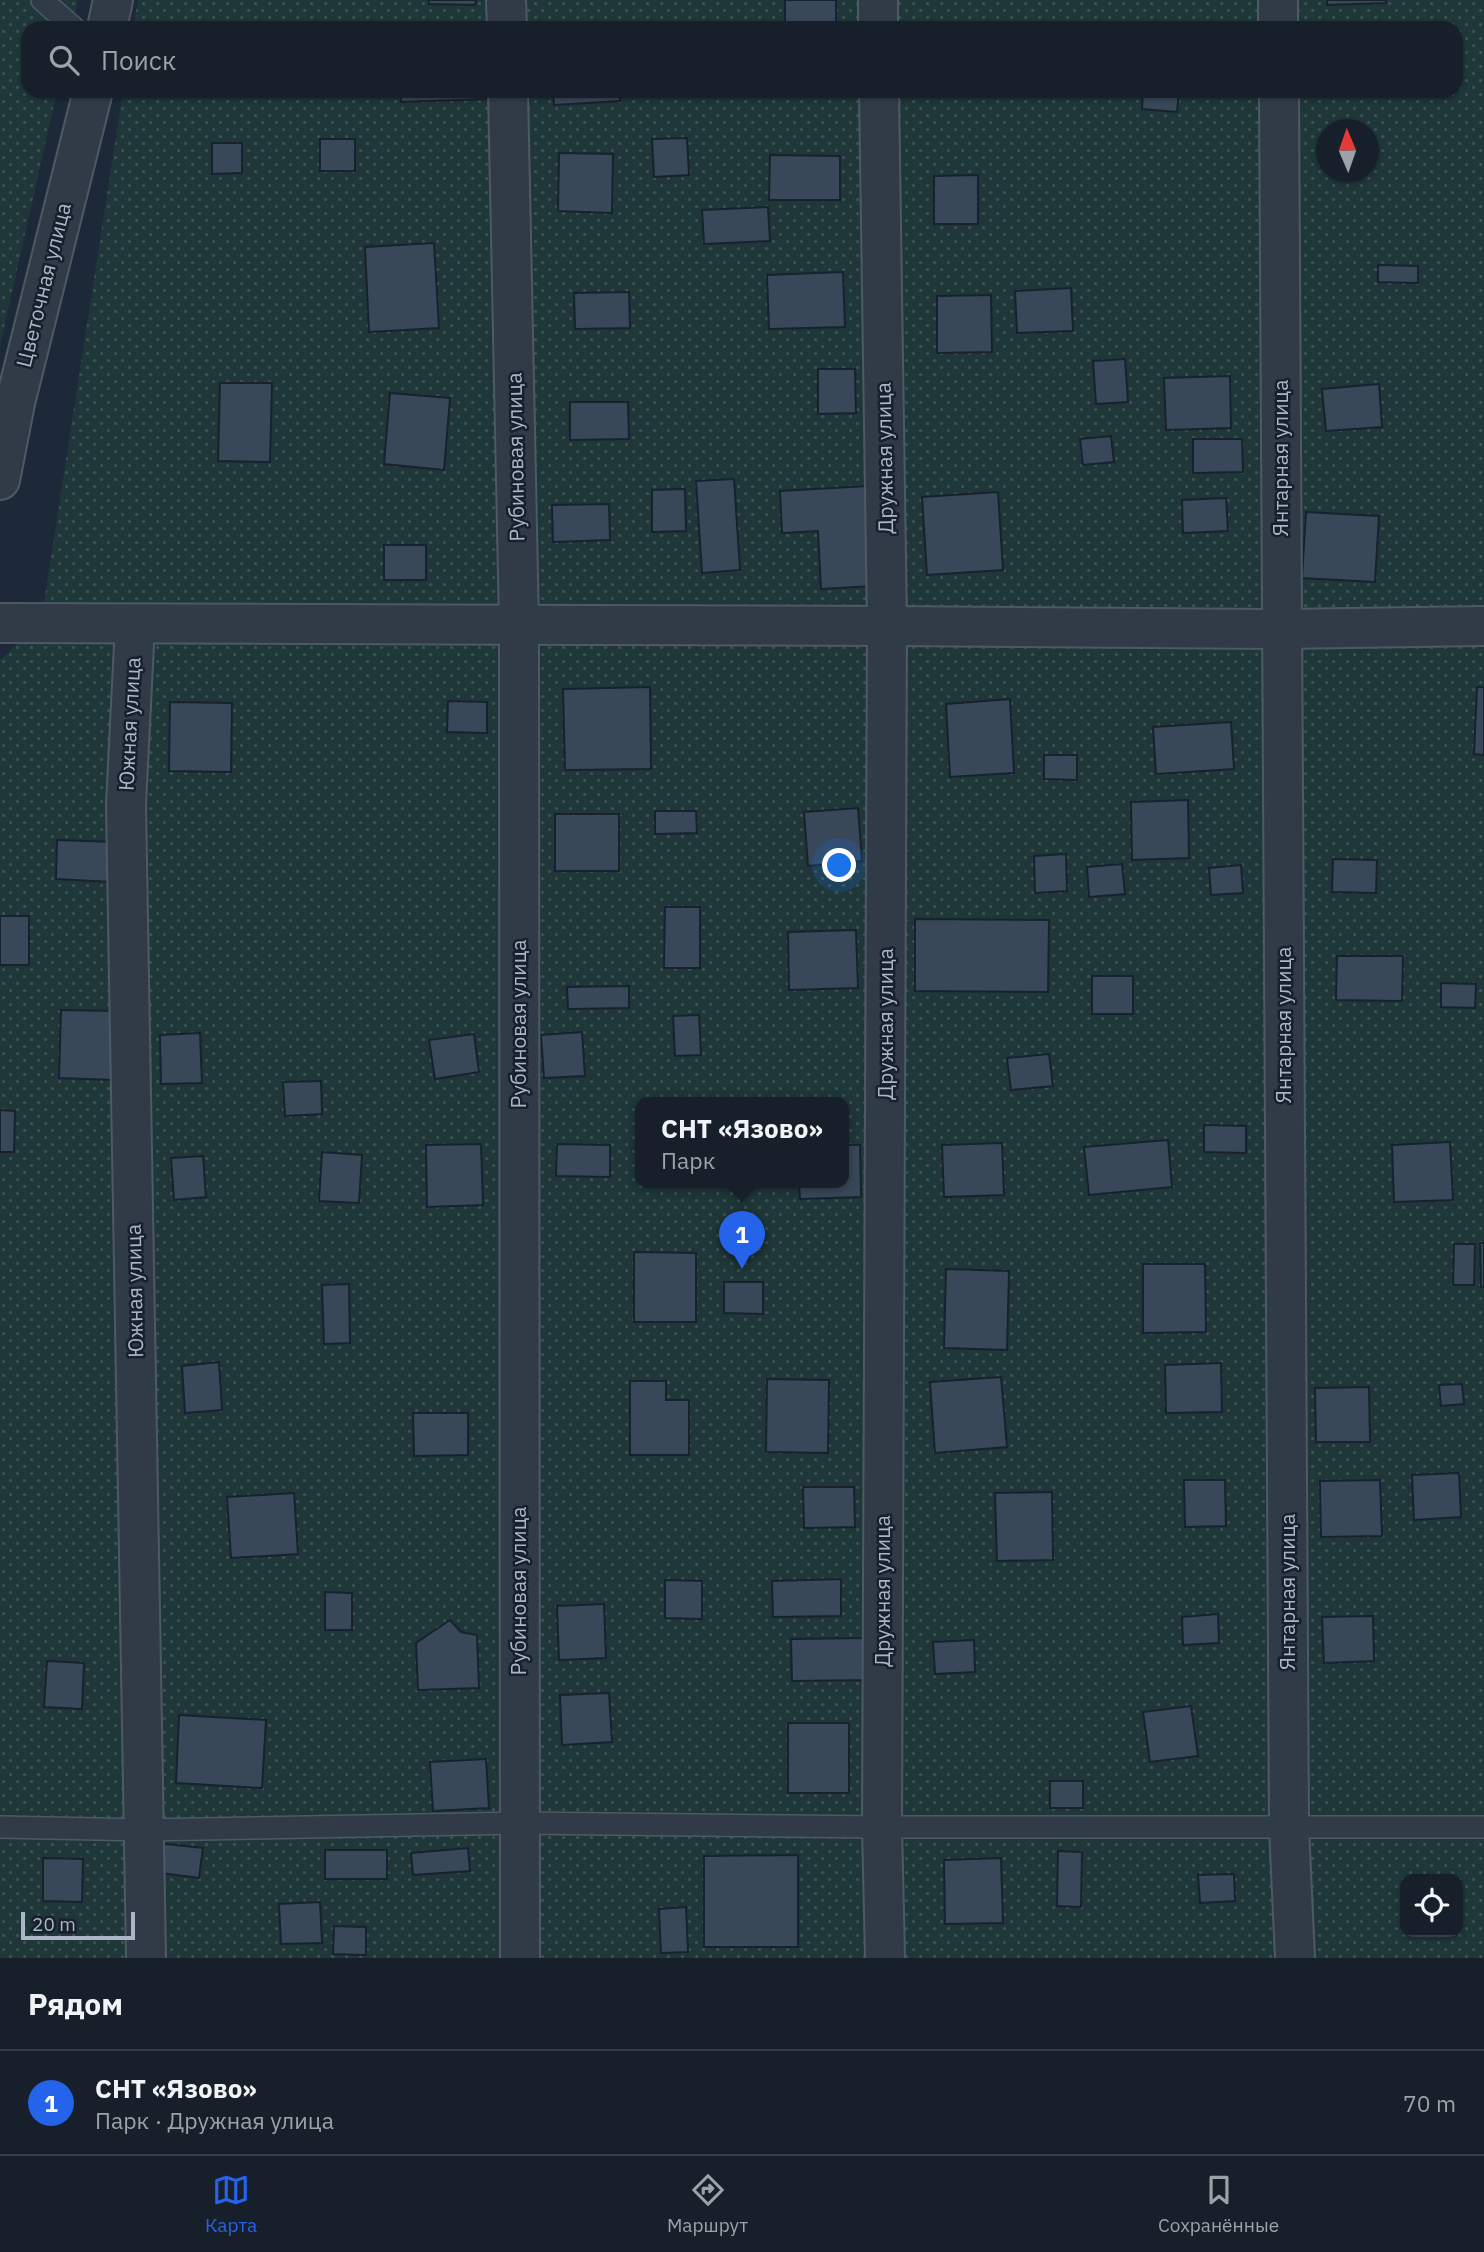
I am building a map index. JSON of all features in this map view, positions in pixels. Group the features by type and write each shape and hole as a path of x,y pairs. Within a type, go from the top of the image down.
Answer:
{"street":[{"path":"108,21 113,0"},
{"path":"506,0 507,21"},
{"path":"878,0 878,21"},
{"path":"1278,0 1279,21"},
{"name":"Цветочная улица","path":"0,480 15,403 91,98"},
{"name":"Рубиновая улица","path":"508,98 519,625 520,1958"},
{"name":"Дружная улица","path":"879,98 887,626 882,1827 885,1958"},
{"name":"Янтарная улица","path":"1279,98 1289,1828 1295,1958"},
{"path":"0,623 1282,629 1484,626"},
{"name":"Южная улица","path":"135,624 126,805 146,1958"}],"lane":[{"path":"42,0 66,21"},
{"path":"0,1827 145,1830 519,1823 882,1827 1484,1827"}],"green space":[{"path":"0,0 78,0 74,21 21,21 21,98 55,98 0,346"},
{"path":"138,0 1484,0 1484,1958 0,1958 0,660 41,622 122,98 1463,98 1463,21 134,21"}],"building":[{"path":"429,0 476,0 475,5 429,4"},
{"path":"785,0 836,0 836,21 785,21"},
{"path":"1327,0 1386,0 1386,3 1327,5"},
{"path":"401,98 487,99 401,102"},
{"path":"554,98 620,98 620,101 554,105"},
{"path":"1143,98 1178,98 1177,112 1142,109"},
{"path":"687,138 689,175 654,177 652,139"},
{"path":"320,139 355,139 355,171 320,171"},
{"path":"212,143 242,143 242,173 212,174"},
{"path":"559,153 613,154 612,213 558,211"},
{"path":"770,155 840,156 840,200 769,200"},
{"path":"978,175 978,224 934,224 934,176"},
{"path":"768,207 770,241 704,244 702,210"},
{"path":"434,243 439,328 369,332 365,247"},
{"path":"1378,265 1418,266 1418,283 1378,282"},
{"path":"843,272 845,327 769,329 767,275"},
{"path":"1071,288 1073,331 1017,333 1015,291"},
{"path":"629,292 630,328 575,329 574,293"},
{"path":"991,295 992,352 937,353 937,296"},
{"path":"1125,359 1128,402 1096,404 1093,361"},
{"path":"818,369 855,369 856,413 818,414"},
{"path":"1230,376 1231,428 1166,430 1164,378"},
{"path":"220,383 272,383 270,462 218,461"},
{"path":"1379,384 1382,427 1326,431 1322,389"},
{"path":"390,393 450,398 444,470 384,464"},
{"path":"570,402 628,402 629,439 570,440"},
{"path":"1111,436 1114,462 1083,465 1080,439"},
{"path":"1193,439 1242,439 1243,472 1193,473"},
{"path":"734,479 740,570 702,573 696,481"},
{"path":"868,486 873,586 821,589 818,531 782,533 780,491"},
{"path":"685,489 686,531 652,532 652,490"},
{"path":"998,492 1003,570 927,575 922,497"},
{"path":"1226,498 1228,531 1183,533 1182,500"},
{"path":"609,504 610,540 553,542 552,505"},
{"path":"1306,512 1379,516 1375,582 1302,578"},
{"path":"384,545 426,545 426,580 384,580"},
{"path":"650,687 651,769 565,770 563,689"},
{"path":"1477,687 1484,687 1484,755 1474,754"},
{"path":"1010,699 1014,773 950,777 946,704"},
{"path":"448,701 487,702 487,733 447,732"},
{"path":"170,702 232,703 231,772 169,771"},
{"path":"1231,722 1234,769 1156,774 1153,727"},
{"path":"1044,755 1077,755 1077,780 1044,779"},
{"path":"1188,800 1189,858 1132,860 1131,802"},
{"path":"858,808 862,861 808,866 804,812"},
{"path":"655,811 696,811 697,833 655,834"},
{"path":"555,814 619,814 619,871 555,871"},
{"path":"57,840 114,842 112,882 56,879"},
{"path":"1066,854 1067,891 1035,893 1034,856"},
{"path":"1333,859 1377,860 1376,893 1332,892"},
{"path":"1122,864 1125,894 1089,897 1087,867"},
{"path":"1241,865 1243,893 1211,895 1209,868"},
{"path":"665,907 700,907 700,968 664,968"},
{"path":"0,916 29,916 29,965 0,965"},
{"path":"915,919 1049,920 1048,992 915,991"},
{"path":"856,930 858,988 789,990 788,932"},
{"path":"1337,956 1403,956 1402,1001 1336,1000"},
{"path":"1092,976 1133,976 1133,1014 1092,1014"},
{"path":"1441,983 1476,984 1475,1008 1441,1007"},
{"path":"629,986 629,1008 568,1009 567,987"},
{"path":"61,1010 116,1011 114,1080 59,1078"},
{"path":"699,1015 701,1055 675,1056 673,1016"},
{"path":"582,1032 585,1076 544,1078 541,1035"},
{"path":"200,1033 202,1083 161,1084 160,1035"},
{"path":"474,1034 479,1072 435,1079 429,1040"},
{"path":"1049,1054 1053,1086 1011,1090 1007,1058"},
{"path":"321,1081 322,1114 285,1116 283,1082"},
{"path":"0,1110 15,1111 14,1152 0,1152"},
{"path":"1204,1125 1246,1126 1246,1153 1204,1152"},
{"path":"1168,1140 1172,1187 1089,1195 1084,1147"},
{"path":"1450,1142 1453,1200 1394,1202 1392,1145"},
{"path":"1002,1143 1004,1195 944,1197 942,1145"},
{"path":"481,1144 483,1205 427,1207 426,1145"},
{"path":"557,1144 610,1145 610,1177 556,1176"},
{"path":"849,1145 860,1145 861,1197 800,1199 799,1188 849,1188"},
{"path":"322,1152 362,1155 359,1203 319,1201"},
{"path":"203,1156 206,1197 174,1200 171,1158"},
{"path":"1480,1243 1484,1243 1484,1287 1481,1287"},
{"path":"1454,1244 1475,1244 1474,1285 1453,1285"},
{"path":"634,1252 696,1253 696,1322 634,1322"},
{"path":"1143,1264 1205,1264 1206,1332 1143,1333"},
{"path":"946,1269 1009,1271 1007,1350 944,1348"},
{"path":"724,1282 763,1282 763,1314 724,1313"},
{"path":"349,1284 350,1343 324,1344 322,1285"},
{"path":"219,1362 222,1410 185,1413 182,1366"},
{"path":"1221,1363 1222,1412 1166,1413 1165,1365"},
{"path":"1001,1377 1007,1447 935,1453 930,1382"},
{"path":"767,1379 829,1380 828,1453 766,1452"},
{"path":"630,1381 666,1381 666,1400 689,1400 689,1455 630,1455"},
{"path":"1462,1384 1464,1404 1441,1406 1439,1385"},
{"path":"1369,1387 1370,1442 1316,1442 1315,1388"},
{"path":"413,1413 468,1413 468,1455 414,1456"},
{"path":"1459,1473 1461,1517 1414,1520 1412,1475"},
{"path":"1184,1480 1225,1480 1226,1526 1185,1527"},
{"path":"1380,1480 1382,1536 1321,1537 1320,1481"},
{"path":"803,1487 854,1487 855,1527 804,1528"},
{"path":"1052,1492 1053,1560 997,1561 995,1493"},
{"path":"294,1493 298,1554 231,1558 227,1497"},
{"path":"841,1579 841,1616 773,1617 772,1581"},
{"path":"665,1580 702,1581 702,1619 665,1618"},
{"path":"325,1592 352,1593 352,1630 325,1630"},
{"path":"604,1604 606,1658 559,1660 557,1606"},
{"path":"1218,1614 1219,1643 1183,1645 1182,1617"},
{"path":"1373,1616 1374,1661 1324,1663 1322,1617"},
{"path":"450,1620 461,1632 477,1635 479,1688 418,1690 416,1643"},
{"path":"870,1638 870,1680 792,1681 791,1639"},
{"path":"974,1640 975,1672 935,1674 933,1642"},
{"path":"47,1661 84,1663 82,1709 44,1707"},
{"path":"609,1693 612,1742 562,1745 560,1695"},
{"path":"1191,1706 1198,1756 1150,1762 1143,1712"},
{"path":"179,1715 266,1720 262,1788 176,1783"},
{"path":"788,1723 849,1723 849,1793 788,1793"},
{"path":"486,1759 489,1808 433,1811 430,1762"},
{"path":"1050,1781 1083,1781 1083,1808 1050,1808"},
{"path":"157,1843 203,1848 199,1878 153,1872"},
{"path":"468,1848 470,1871 413,1875 411,1853"},
{"path":"325,1850 387,1850 387,1879 325,1879"},
{"path":"1058,1851 1082,1852 1081,1907 1057,1906"},
{"path":"798,1855 798,1947 704,1947 704,1856"},
{"path":"43,1858 83,1859 82,1902 43,1901"},
{"path":"1001,1858 1003,1923 945,1924 944,1860"},
{"path":"1234,1874 1235,1901 1200,1903 1198,1875"},
{"path":"320,1902 322,1943 281,1944 279,1904"},
{"path":"686,1907 688,1952 661,1953 659,1909"},
{"path":"334,1926 366,1927 366,1955 333,1954"}],"place":[{"name":"СНТ «Язово»","path":"742,1269"}]}
